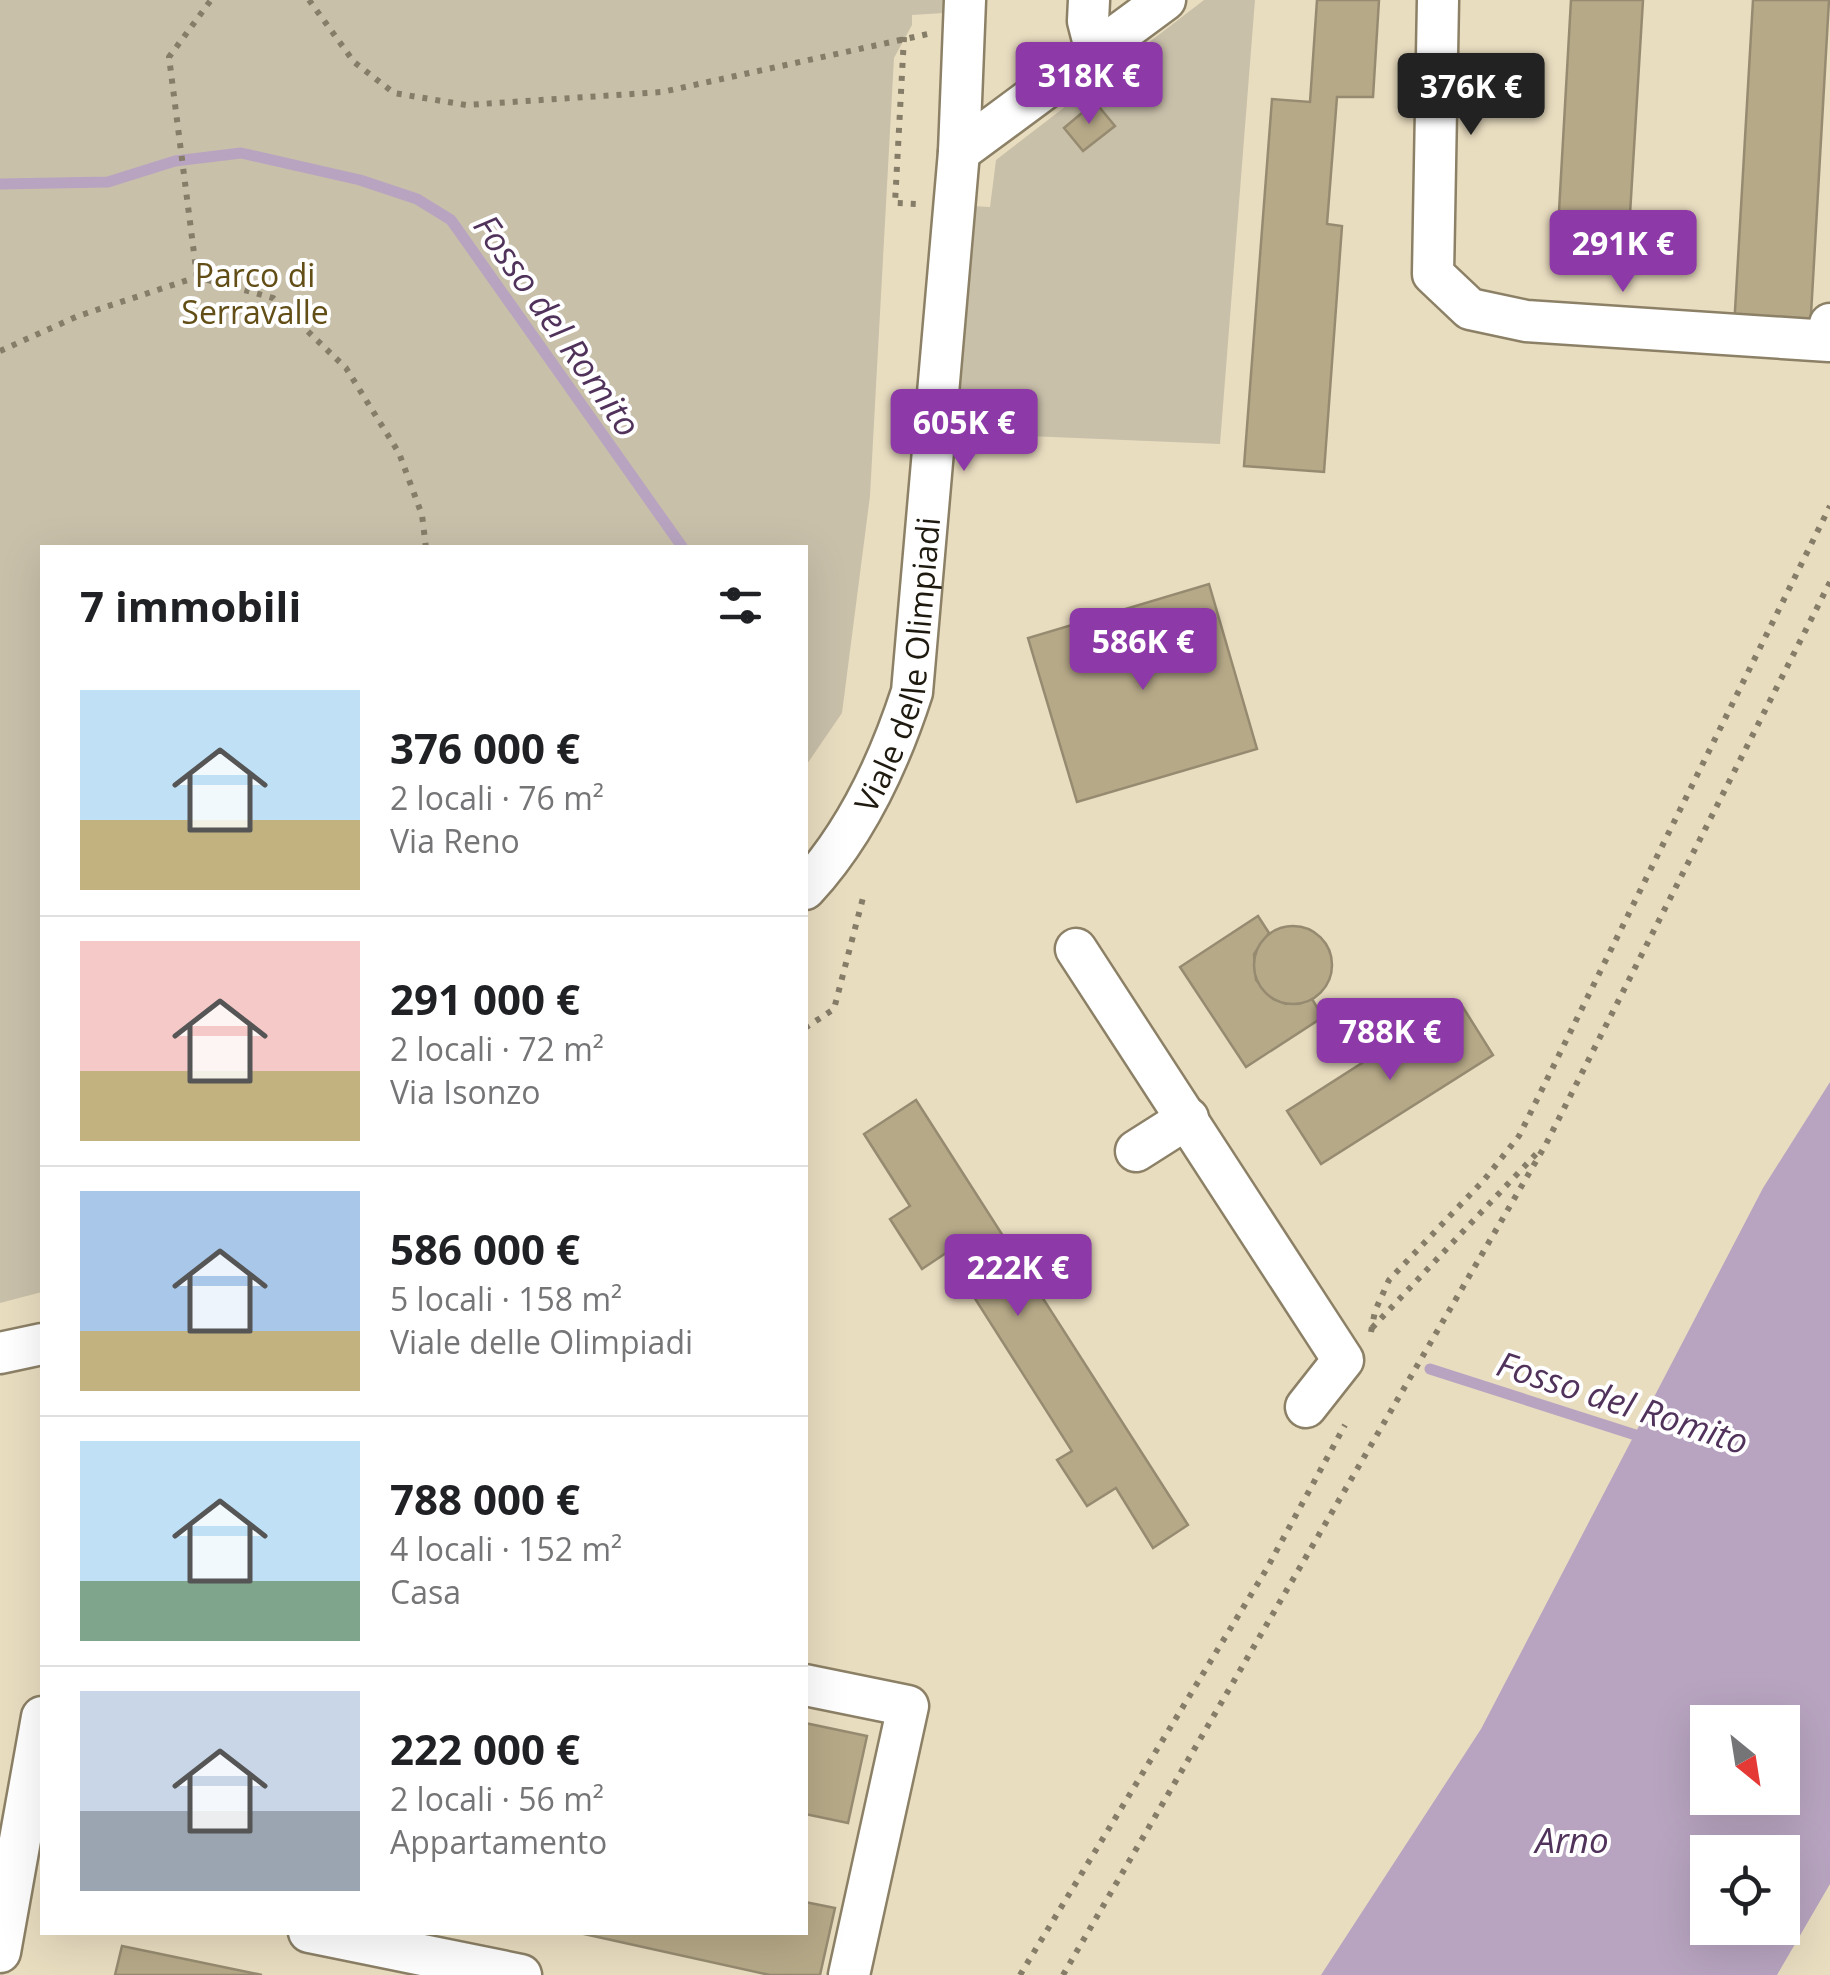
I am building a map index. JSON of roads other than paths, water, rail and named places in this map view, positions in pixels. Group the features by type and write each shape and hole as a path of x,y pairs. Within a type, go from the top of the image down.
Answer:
{"street":[{"path":"1089,0 1088,21 1096,52"},
{"path":"959,152 1165,0"},
{"path":"1438,0 1433,274 1470,310 1526,321 1829,341 1830,324"},
{"name":"Viale delle Olimpiadi","path":"808,886 837,852 862,807 894,746 912,692 959,152 965,15"},
{"path":"1076,949 1188,1118 1356,1352 1306,1407"},
{"path":"1136,1151 1188,1118"},
{"path":"0,1352 40,1344"},
{"path":"808,1686 908,1706 849,1975"},
{"path":"0,1952 20,1874 40,1731"},
{"path":"324,1935 521,1975"}],"water":[{"name":"Arno","path":"1830,1082 1830,1884 1800,1936 1800,1835 1690,1835 1690,1945 1794,1945 1777,1975 1321,1975 1481,1729 1763,1188"}],"waterway":[{"name":"Fosso del Romito","path":"0,184 108,182 175,161 241,153 360,180 417,199 451,220 681,545"},
{"name":"Fosso del Romito","path":"1430,1369 1645,1438"}],"park label":[{"name":"Parco di Serravalle","path":"255,292"}]}
